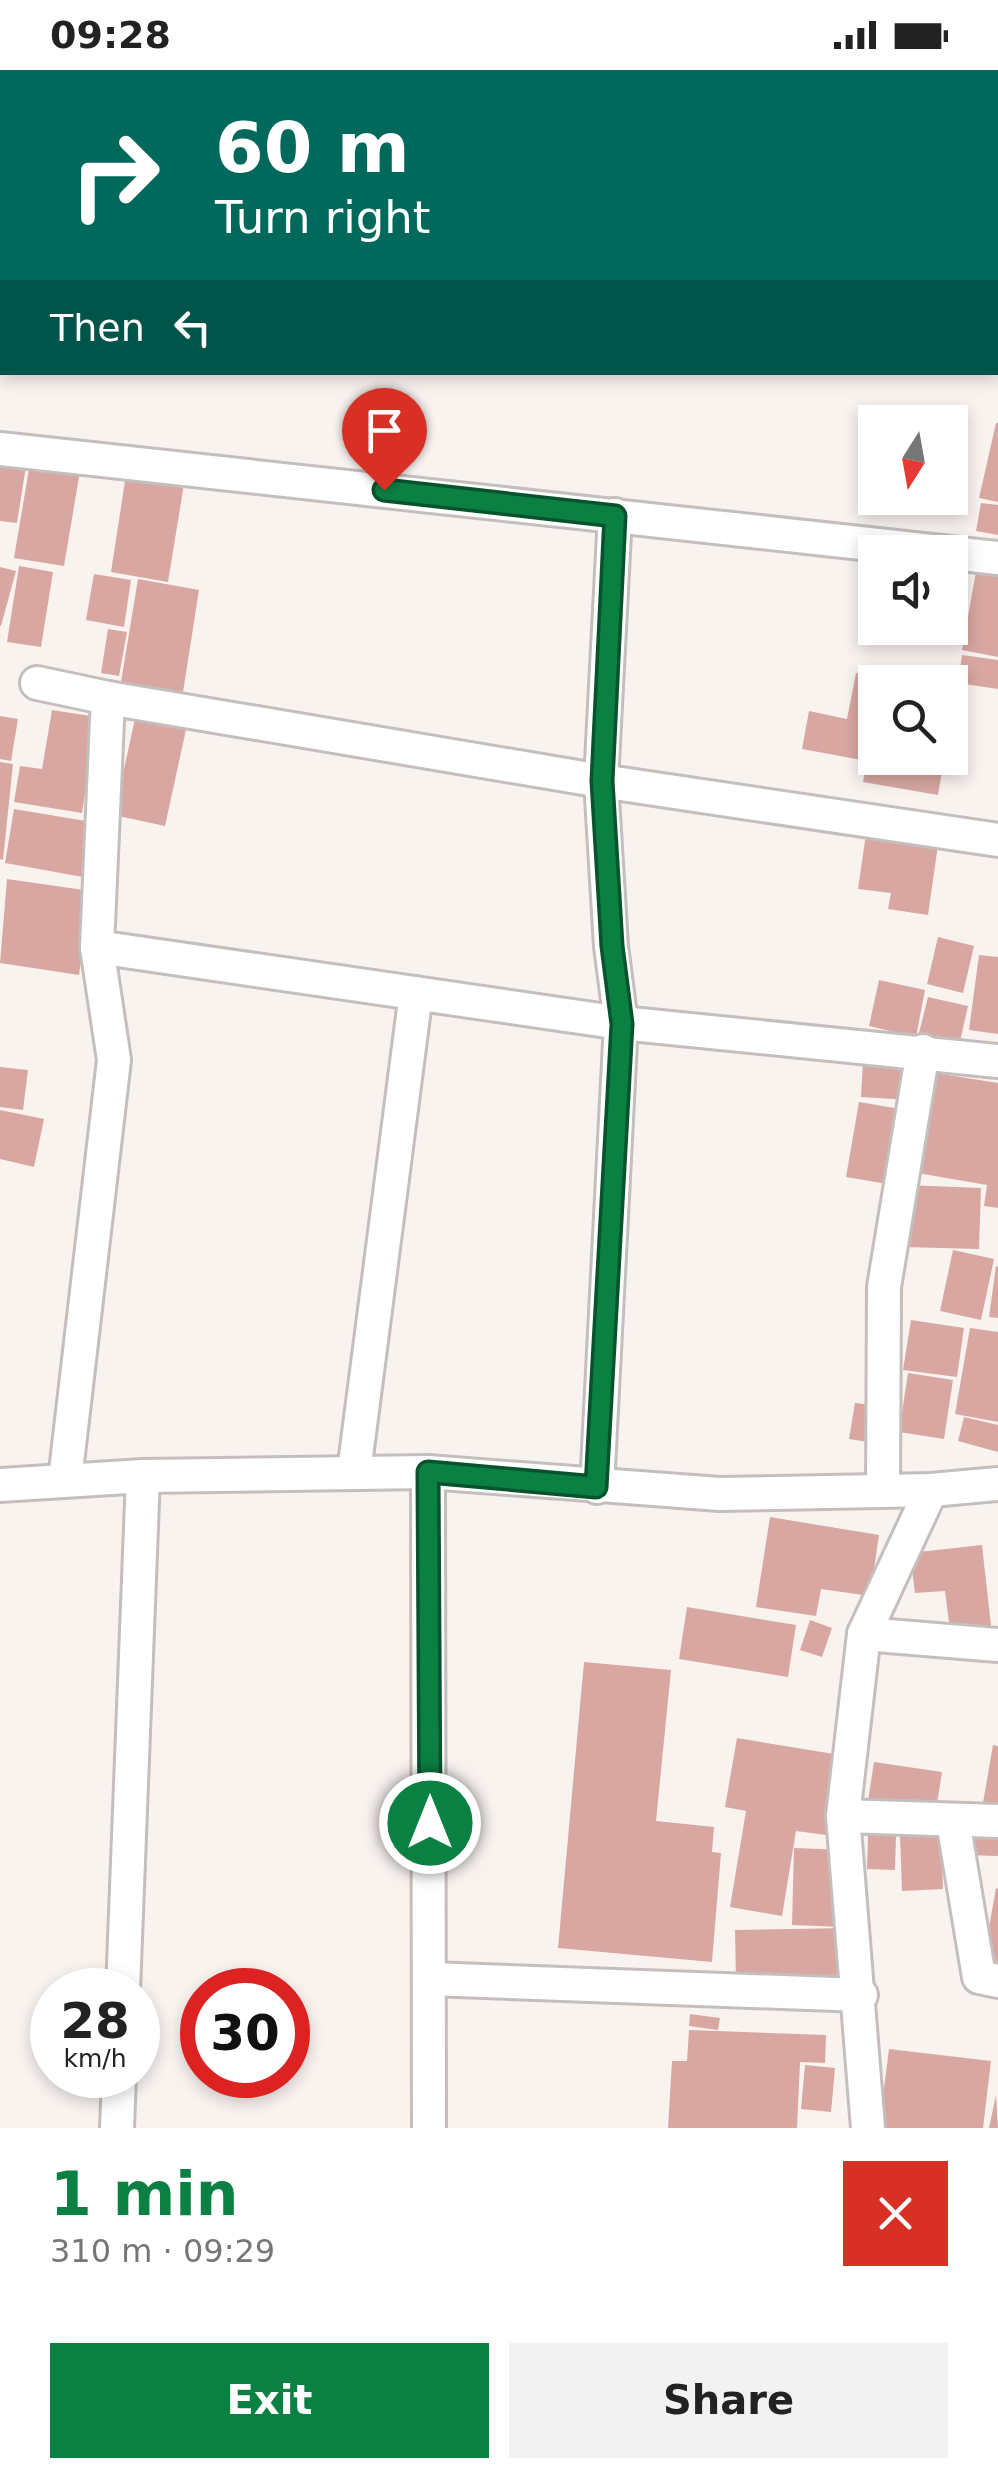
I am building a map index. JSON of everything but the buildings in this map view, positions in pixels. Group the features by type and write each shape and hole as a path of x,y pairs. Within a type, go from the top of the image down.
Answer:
{"street":[{"path":"0,449 998,558"},
{"path":"596,1487 622,1024 612,946 602,781 615,516"},
{"path":"37,683 602,781 998,840"},
{"path":"65,1480 114,1060 97,948 108,698"},
{"path":"97,948 622,1024 998,1061"},
{"path":"354,1472 416,993"},
{"path":"883,1492 884,1287 924,1051"},
{"path":"0,1485 143,1476 354,1472 428,1472 719,1494 883,1492 998,1484"},
{"path":"428,1472 429,2128"},
{"path":"124,1968 143,1476"},
{"path":"868,2128 843,1816 864,1634 930,1490"},
{"path":"864,1634 998,1645"},
{"path":"843,1816 998,1822"},
{"path":"954,1821 979,1978 998,1981"},
{"path":"430,1979 860,1995"},
{"path":"117,2128 118,2098"}],"route":[{"path":"384,490 615,516 602,781 612,946 622,1024 596,1487 428,1472 430,1823"}]}
